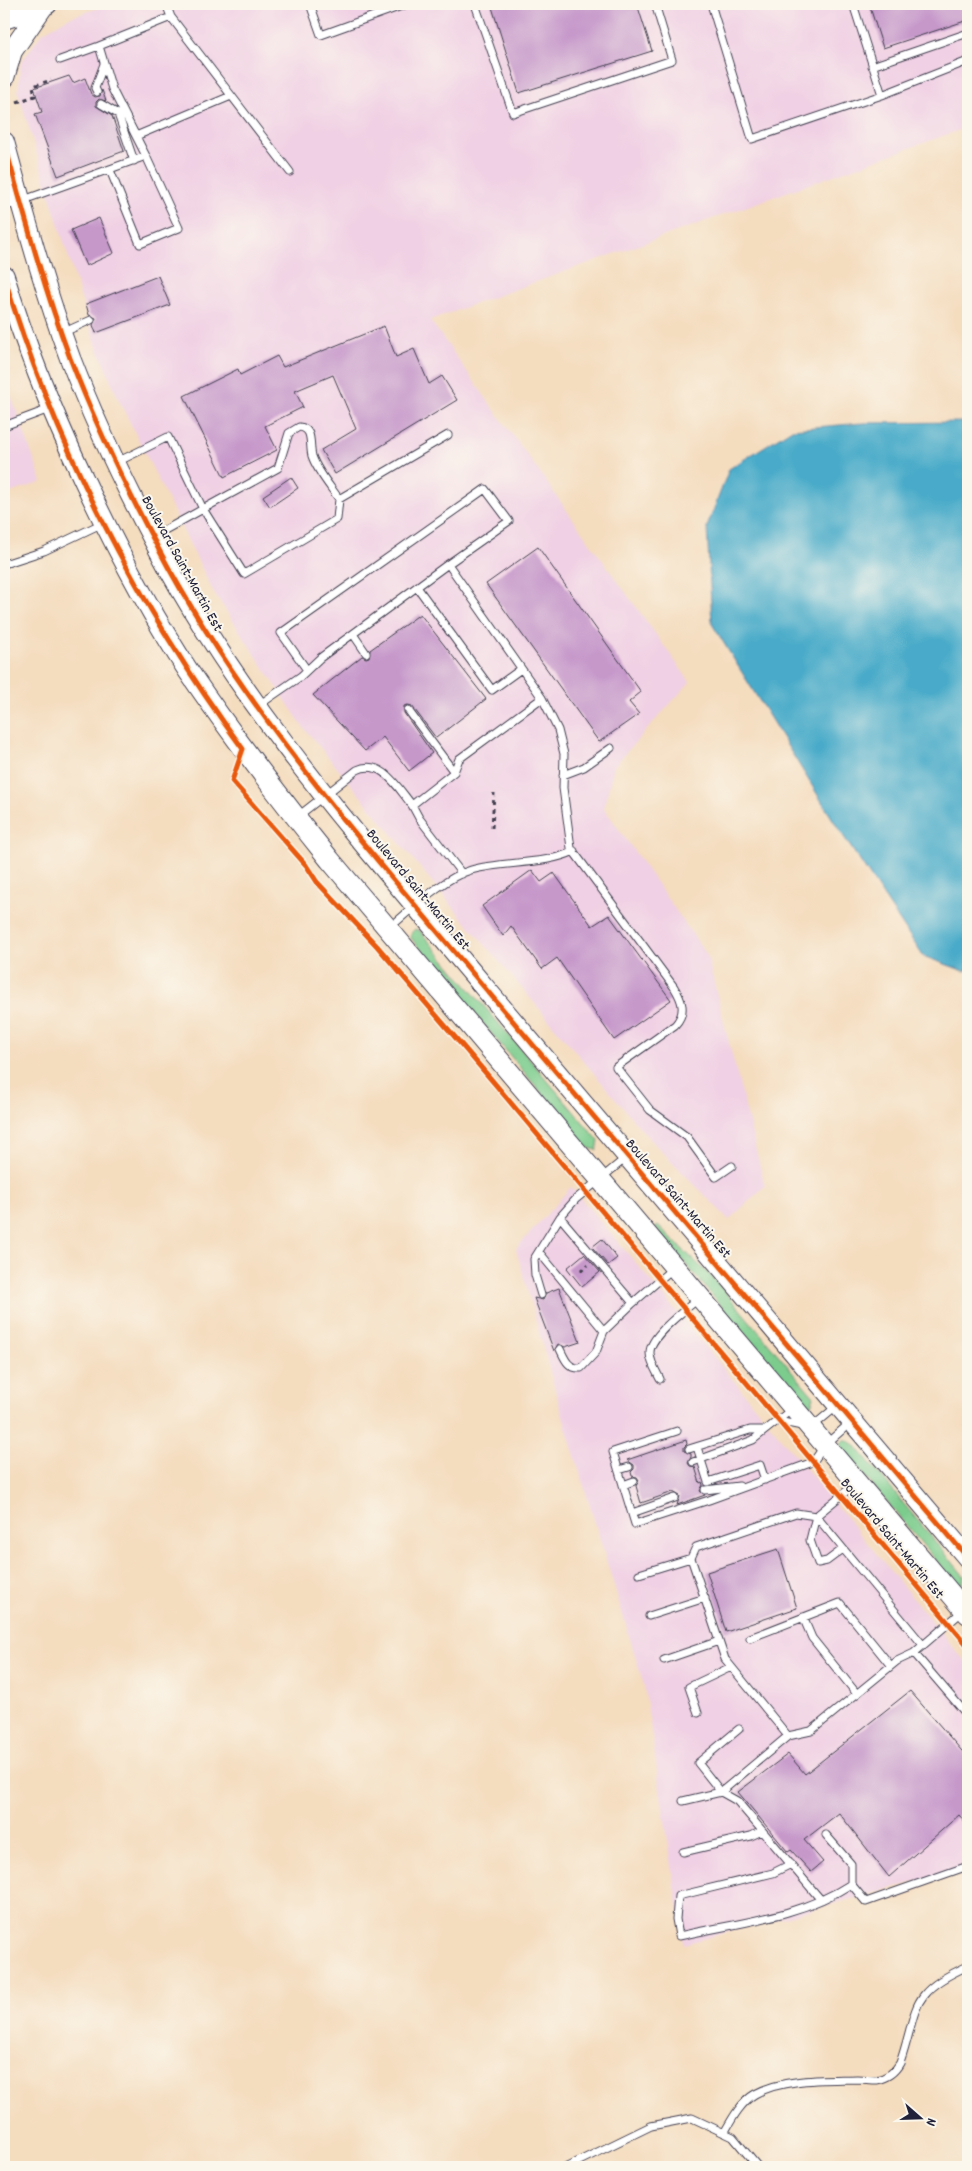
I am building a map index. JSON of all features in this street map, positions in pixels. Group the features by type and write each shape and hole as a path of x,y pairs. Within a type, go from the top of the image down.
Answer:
{"main road":[{"path":"4,19 45,4"},
{"path":"4,78 12,51 45,4"},
{"name":"Boulevard Saint-Martin Est","path":"4,142 12,205 78,377 115,463 152,537 209,637 257,706 324,796 627,1157 968,1558"},
{"name":"Boulevard Saint-Martin Est","path":"4,276 19,327 52,408 104,522 147,603 189,671 254,764 389,928 675,1266 786,1414 811,1428 967,1610"}],"lane":[{"path":"166,4 171,18 290,172"},
{"path":"310,4 321,35 407,4"},
{"path":"475,4 513,113 672,60 655,4"},
{"path":"711,4 752,139 882,95 968,61"},
{"path":"853,4 882,95"},
{"path":"60,60 171,18"},
{"path":"872,66 968,33"},
{"path":"99,46 112,89 146,156 179,228 140,244 110,170"},
{"path":"97,92 95,88 104,64"},
{"path":"136,136 231,96"},
{"path":"101,104 118,114 134,161"},
{"path":"12,205 146,156"},
{"path":"62,333 91,320"},
{"path":"4,426 52,408"},
{"path":"115,463 168,438 203,509 244,574 337,519 339,499 314,461 310,448 309,432 305,428 299,427 289,433 278,468 203,509 152,537"},
{"path":"339,499 448,435"},
{"path":"257,706 307,670 320,658 508,521 486,489 281,633 307,670"},
{"path":"4,564 44,551 104,522"},
{"path":"448,564 542,698 563,745 563,788 569,839 574,851 674,987 682,1002 681,1015 675,1024 616,1067 650,1110 687,1137 716,1177 732,1166"},
{"path":"417,587 492,690 521,669"},
{"path":"353,634 366,653"},
{"path":"412,805 454,772 459,759 542,698"},
{"path":"408,710 454,772"},
{"path":"563,775 584,767 612,748"},
{"path":"296,817 357,770 366,767 374,768 384,772 412,805 419,818 462,874"},
{"path":"389,928 416,906 462,874 498,865 561,856 574,851"},
{"path":"541,1295 534,1275 534,1263 560,1217 600,1178 627,1157"},
{"path":"560,1217 633,1303"},
{"path":"539,1252 604,1331"},
{"path":"560,1349 568,1365 574,1368 581,1368 596,1352 604,1331 675,1266"},
{"path":"660,1379 650,1357 652,1344 666,1327 700,1297"},
{"path":"811,1428 839,1405"},
{"path":"693,1462 753,1440 786,1414"},
{"path":"677,1431 613,1452 635,1524 813,1462 825,1445 852,1421"},
{"path":"689,1449 750,1430 765,1430"},
{"path":"697,1447 708,1482 760,1465 765,1480"},
{"path":"618,1470 629,1467"},
{"path":"623,1485 634,1481"},
{"path":"843,1549 827,1561 818,1563 810,1540 816,1516 857,1482"},
{"path":"705,1490 750,1485"},
{"path":"632,1513 675,1498"},
{"path":"788,1736 725,1659 691,1558 696,1547 796,1512 816,1516 923,1645"},
{"path":"639,1574 691,1558"},
{"path":"649,1616 705,1598"},
{"path":"750,1638 840,1603 891,1666"},
{"path":"683,1801 721,1792 788,1736 811,1731 891,1666 914,1653 967,1610"},
{"path":"803,1617 812,1638 857,1694"},
{"path":"664,1660 719,1641"},
{"path":"914,1653 968,1716"},
{"path":"698,1713 689,1686 732,1667"},
{"path":"739,1729 698,1763 721,1792 737,1801 822,1900"},
{"path":"683,1852 751,1836 762,1831"},
{"path":"826,1835 851,1864 851,1884 866,1902 968,1866"},
{"path":"791,1864 773,1873 678,1896 676,1918 679,1936 792,1911 822,1900 851,1884"},
{"path":"724,2133 741,2106 753,2095 764,2090 807,2081 877,2080 897,2070 912,2015 919,2002 935,1984 968,1966"},
{"path":"567,2167 651,2126 692,2118 733,2137 758,2167"}],"path":[{"path":"17,102 35,96 33,86 51,80"},
{"path":"492,828 494,793"}],"shaded area":[{"path":"111,4 968,4 968,127 430,320 690,682 614,766 604,808 707,955 765,1186 729,1220 648,1137 304,728 213,591 118,398 93,337 18,92 21,63 42,33 68,18"},
{"path":"4,376 42,482 4,495"},
{"path":"571,1187 658,1289 968,1665 968,1868 684,1944 644,1685 558,1400 516,1249"}],"green space":[{"path":"415,929 420,931 599,1141 597,1150 588,1148 411,938 411,933"},
{"path":"658,1226 715,1280 814,1397 811,1405 805,1405 655,1228"},
{"path":"845,1439 854,1444 964,1576 963,1583 958,1585 954,1582 843,1450 840,1444"}],"water":[{"path":"968,422 968,970 964,971 923,956 840,831 712,624 707,527 729,469 792,429 863,423"}],"building":[{"path":"491,4 637,4 652,51 519,93"},
{"path":"869,4 968,4 968,20 883,48"},
{"path":"69,76 73,83 85,78 91,94 95,97 100,96 102,90 106,101 99,99 96,102 96,106 112,116 124,151 58,176 35,114 42,112 34,88"},
{"path":"99,218 114,253 86,266 71,230"},
{"path":"158,276 170,305 96,333 93,325 96,318 89,315 86,304"},
{"path":"384,326 396,357 414,349 429,384 442,376 457,400 335,474 321,450 356,429 333,375 295,391 303,407 265,426 277,450 224,477 184,396 238,369 240,375 277,356 283,367"},
{"path":"291,477 298,488 270,507 263,496"},
{"path":"538,547 641,692 629,702 639,714 599,742 486,584"},
{"path":"420,614 486,699 436,738 412,706 404,706 404,713 432,753 409,771 383,737 365,751 313,695 362,656 369,657 370,650"},
{"path":"532,870 541,882 554,873 592,926 609,915 671,1000 614,1040 557,958 542,969 511,926 503,936 482,906"},
{"path":"602,1239 617,1258 608,1265 592,1247"},
{"path":"584,1254 600,1272 582,1287 567,1268"},
{"path":"559,1288 580,1342 565,1347 558,1344 554,1351 534,1298 543,1300 546,1293"},
{"path":"686,1440 687,1444 684,1447 684,1451 691,1454 688,1463 690,1466 695,1467 700,1483 702,1482 703,1485 700,1491 705,1495 677,1505 680,1496 673,1492 641,1503 636,1486 639,1480 637,1477 632,1476 631,1472 634,1469 634,1465 627,1460"},
{"path":"778,1549 797,1608 726,1632 707,1572"},
{"path":"910,1691 968,1758 968,1825 959,1815 889,1877 839,1813 804,1840 823,1862 811,1872 791,1850 788,1852 738,1792 788,1754 805,1774"}],"cycle path":[{"path":"4,142 52,305 70,358 100,430 158,548 192,608 228,665 309,776 352,829 544,1059 968,1558"},
{"path":"4,276 24,339 48,401 103,523 169,639 243,749 232,781 306,865 317,882 377,946 490,1078 968,1646"}]}
